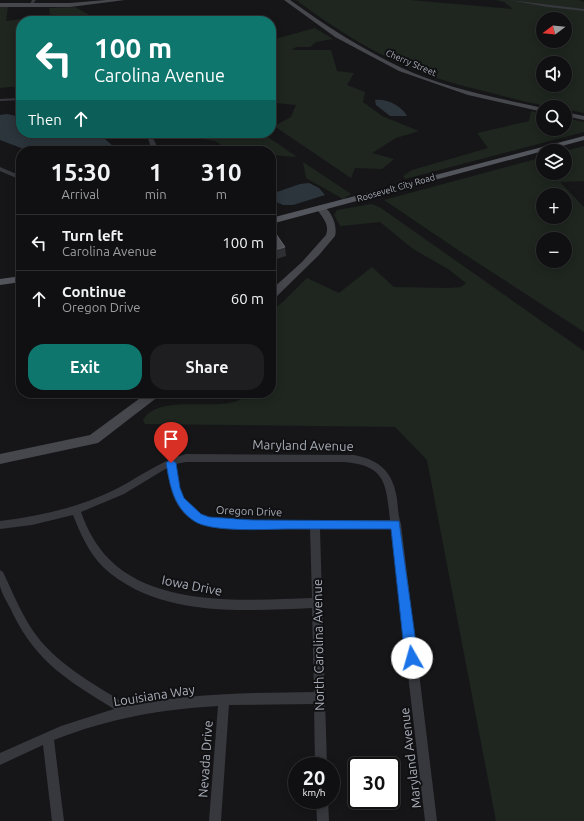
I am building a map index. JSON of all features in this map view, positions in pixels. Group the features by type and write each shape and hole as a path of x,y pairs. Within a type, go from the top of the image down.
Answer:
{"main road":[{"name":"Roosevelt City Road","path":"276,220 584,138"},
{"path":"0,282 16,280"}],"street":[{"path":"30,5 34,0"},
{"path":"0,5 70,5 122,0"},
{"name":"Cherry Street","path":"287,0 338,36 400,70 470,94 536,108"},
{"path":"511,0 584,10"},
{"path":"517,7 522,2"},
{"path":"0,100 16,99"},
{"path":"572,115 584,118"},
{"path":"0,168 16,176"},
{"path":"276,291 324,245 331,235 331,225 320,208"},
{"path":"0,458 75,444 97,437 148,398"},
{"name":"Maryland Avenue","path":"0,525 32,521 76,511 129,487 180,459 194,457 344,458 364,460 381,469 388,479 396,524 431,821"},
{"name":"Oregon Drive","path":"171,463 175,488 180,501 198,518 216,523 396,524"},
{"name":"Iowa Drive","path":"76,511 89,541 99,554 117,572 142,586 180,598 202,602 246,605 317,603"},
{"name":"North Carolina Avenue","path":"315,524 321,757"},
{"path":"0,575 19,616 33,638 50,657 127,711"},
{"name":"Louisiana Way","path":"0,759 48,737 96,719 127,711 224,699 320,698"},
{"name":"Nevada Drive","path":"215,821 224,699"},
{"path":"48,737 58,821"},
{"path":"322,809 323,821"}],"shaded area":[{"path":"296,0 410,0 513,9 504,2 495,0 579,0 584,2 584,113 572,110 572,100 536,100 536,104 521,101 459,85 423,73 373,50 341,31"},
{"path":"0,7 8,7 6,21 16,20 16,86 0,88"},
{"path":"75,7 88,14 88,16 43,16 50,15 49,8"},
{"path":"315,28 333,39 316,42 310,47 296,47 292,50 331,50 337,71 354,73 347,85 365,92 363,102 382,116 419,131 396,138 372,153 394,159 382,169 355,168 351,178 276,127 276,125 291,117 296,105 276,103 276,39"},
{"path":"375,100 384,100 398,106 407,116 390,116 376,105"},
{"path":"531,111 536,112 536,136 569,136 405,179 403,176 412,170 488,148 477,133 529,121"},
{"path":"7,114 16,116 16,138 104,138 113,146 16,146 0,140 0,115"},
{"path":"572,119 584,122 584,132 572,135"},
{"path":"196,138 269,138 297,157 276,155 276,146 223,146 215,141"},
{"path":"584,146 584,181 560,182 566,188 536,188 536,224 572,224 572,194 584,207 584,332 458,250 384,200 536,159 536,180 572,180 572,149"},
{"path":"303,162 351,194 343,199 306,178"},
{"path":"309,183 319,188 325,195 293,205 283,205 276,202 276,192 300,184"},
{"path":"372,204 381,208 584,351 584,821 496,821 427,460 395,427 145,424 143,420 150,412 171,405 223,404 238,401 243,398 276,398 276,307 307,278 339,293 372,267 394,287 447,288 461,287 466,283 448,269 413,249 380,222 340,226 334,215 337,210"}],"building":[{"path":"276,234 285,247 276,250"}],"route":[{"path":"171,463 175,488 180,501 198,518 209,522 252,524 396,524 412,658"}]}
